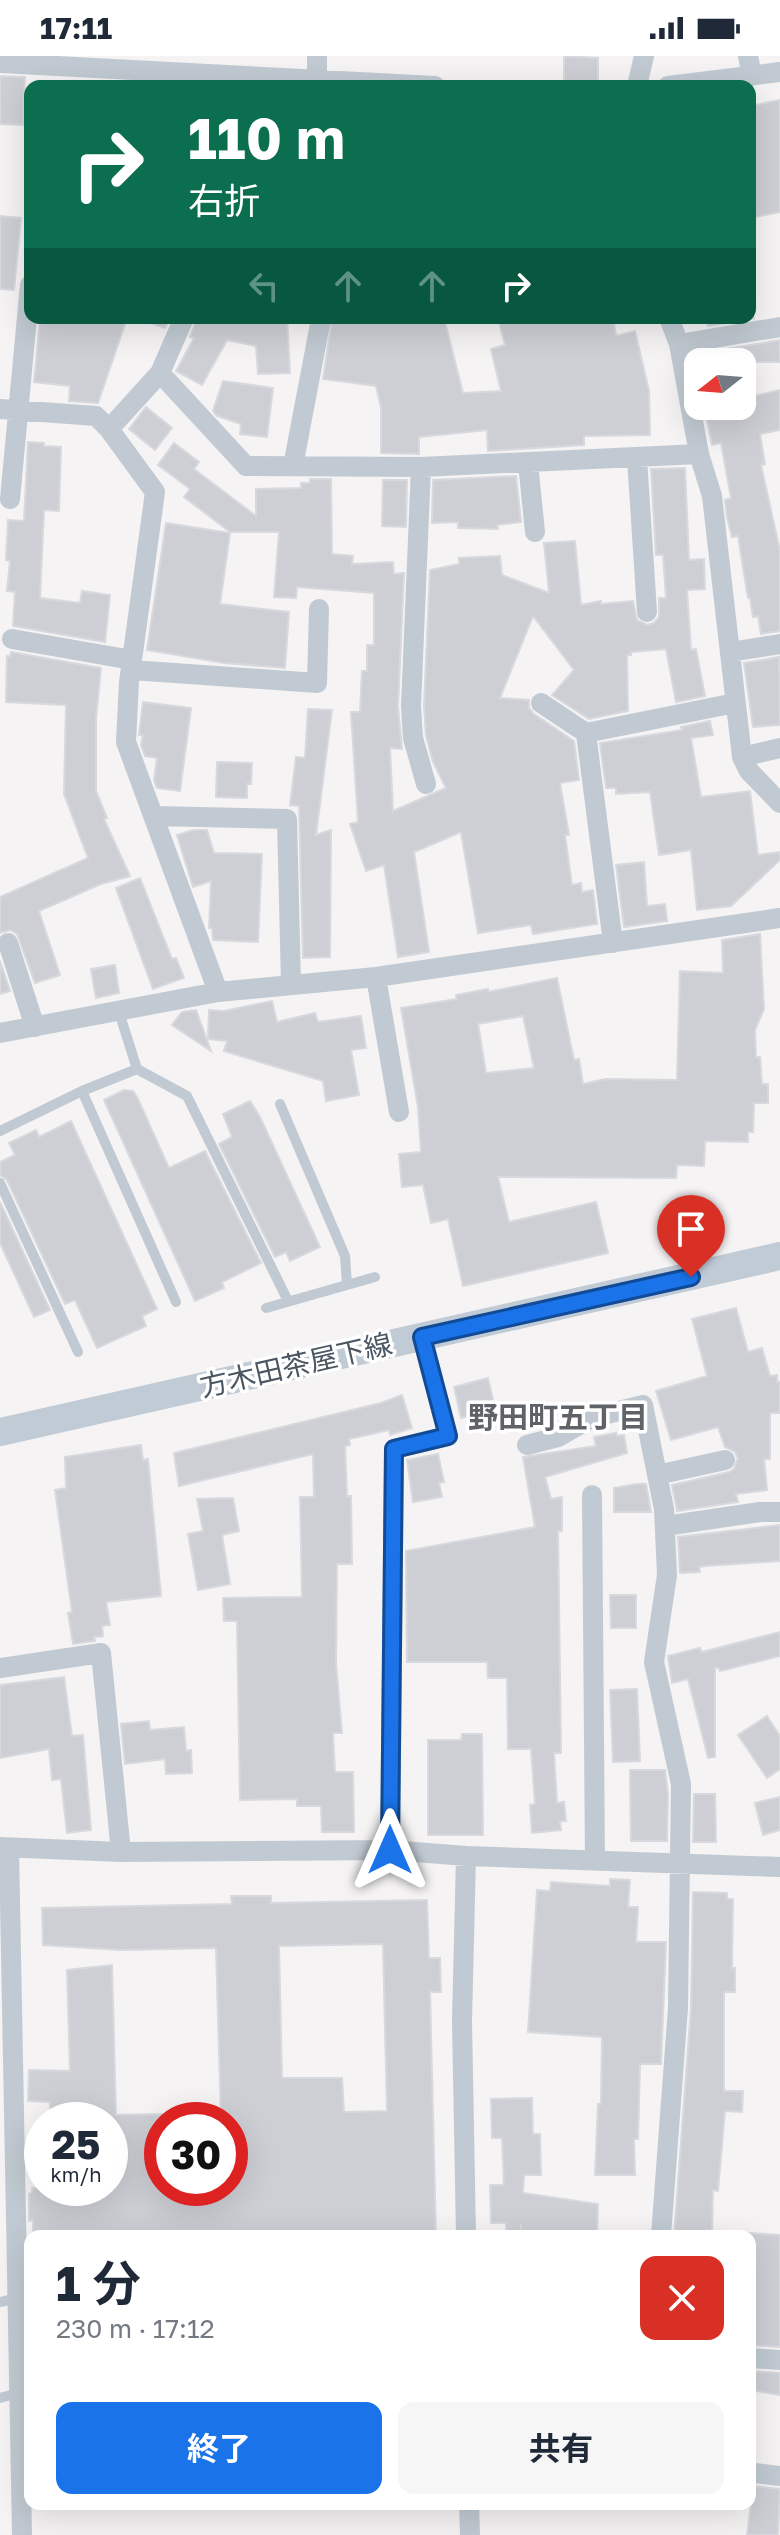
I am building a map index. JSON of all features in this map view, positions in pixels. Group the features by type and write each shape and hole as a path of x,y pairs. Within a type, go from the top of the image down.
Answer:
{"street":[{"path":"317,56 317,79"},
{"path":"638,80 644,56"},
{"path":"0,63 51,76 107,70 226,65 274,80"},
{"path":"712,80 750,66 780,72"},
{"path":"305,80 331,80"},
{"path":"10,499 9,410 24,321"},
{"path":"109,429 160,373 181,324"},
{"path":"293,466 320,324"},
{"path":"671,324 679,344 699,454 712,496 742,757 749,771 780,803"},
{"path":"679,344 780,327"},
{"path":"160,373 246,466 421,467 699,454"},
{"path":"9,410 96,416 155,492 132,665 126,742 218,992"},
{"path":"637,458 647,612"},
{"path":"528,463 535,532"},
{"path":"421,467 411,706 413,738 426,784"},
{"path":"12,639 132,665 317,683 319,609"},
{"path":"730,652 780,644"},
{"path":"541,703 586,733 735,703"},
{"path":"586,733 613,943"},
{"path":"742,757 780,748"},
{"path":"154,816 287,819 291,984"},
{"path":"0,1033 218,992 376,977 780,918"},
{"path":"8,943 35,1027"},
{"path":"376,977 399,1112"},
{"name":"方木田茶屋下線","path":"0,1432 780,1256"},
{"path":"390,1850 394,1449 448,1436 422,1337"},
{"path":"527,1445 558,1437 591,1418 643,1405 657,1475 665,1526 667,1575 654,1662 681,1784 678,2008 661,2230"},
{"path":"657,1475 725,1460"},
{"path":"592,1495 595,1861"},
{"path":"665,1526 760,1512 780,1512"},
{"path":"0,1668 101,1653 121,1852"},
{"path":"22,2535 10,2395 5,1847 121,1852 390,1850 466,1856 780,1867"},
{"path":"466,1856 462,2021 466,2230"},
{"path":"756,2358 780,2360"},
{"path":"756,2473 780,2476"},
{"path":"469,2510 470,2535"}],"lane":[{"path":"119,1012 137,1069 187,1096 288,1301"},
{"path":"0,1131 82,1091 137,1069"},
{"path":"82,1091 176,1302"},
{"path":"280,1104 345,1256 347,1284"},
{"path":"0,1183 78,1352"},
{"path":"266,1308 375,1277"}],"building":[{"path":"564,56 598,58 598,80 564,80"},
{"path":"0,76 25,77 23,125 0,124"},
{"path":"780,100 780,212 756,217 756,105"},
{"path":"0,216 21,218 14,290 0,289"},
{"path":"39,324 125,324 98,403 69,401 70,386 34,382"},
{"path":"195,324 287,324 290,373 258,374 256,346 227,340 202,385 176,371 194,338 190,337"},
{"path":"331,324 446,324 463,393 501,391 491,349 505,345 500,324 614,324 616,336 635,331 649,391 650,435 584,436 584,445 488,451 487,430 419,437 419,454 381,453 381,407 376,386 323,379"},
{"path":"780,340 780,362 756,362 756,348 732,348"},
{"path":"223,381 273,388 267,437 240,434 241,424 217,416 213,411"},
{"path":"780,390 780,430 760,434 765,464 761,465 780,551 780,631 761,634 758,616 753,617 748,598 738,536 732,537 727,517 725,500 731,498 721,443 712,445 707,420 756,420 756,396"},
{"path":"146,407 172,428 155,450 129,429"},
{"path":"28,442 61,447 59,511 44,510 40,598 80,603 82,591 110,595 105,642 13,626 15,592 7,591 10,561 6,560 8,520 24,521"},
{"path":"174,443 199,462 194,469 256,516 256,489 301,488 301,483 310,483 310,479 331,479 332,554 353,556 352,564 393,562 394,574 404,573 398,706 402,749 390,748 393,811 446,788 433,762 426,736 424,706 430,570 459,564 459,558 500,556 502,575 549,593 544,543 575,541 581,605 601,601 601,604 633,601 637,620 647,625 654,623 659,617 659,598 666,598 663,555 656,555 651,469 685,468 689,560 704,559 705,589 687,590 691,650 696,649 705,696 676,702 666,649 631,652 627,655 628,711 589,719 552,695 574,670 533,616 500,698 529,700 529,708 534,714 574,741 579,780 560,783 569,835 565,835 572,885 581,883 582,892 593,890 597,924 533,934 531,925 478,933 461,832 414,852 429,952 398,957 384,865 366,871 350,824 358,822 351,712 360,712 362,671 367,671 367,645 374,645 374,593 297,587 296,598 274,597 279,532 230,532 184,497 190,489 158,465"},
{"path":"516,476 521,522 497,525 498,529 458,528 458,522 432,523 433,480"},
{"path":"383,480 407,480 406,527 382,526"},
{"path":"166,523 230,533 220,604 289,612 285,668 224,663 147,650"},
{"path":"11,652 101,668 96,718 96,791 107,818 104,819 130,876 101,884 39,911 60,975 35,983 17,934 10,930 0,933 0,897 88,858 64,794 66,705 6,702 7,656 10,657"},
{"path":"779,657 780,725 753,727 744,663"},
{"path":"143,702 191,708 180,791 157,788 154,780 157,758 145,756 141,745 143,735 139,735"},
{"path":"308,709 332,710 316,835 331,830 330,957 303,958 299,806 290,805 296,757 305,758"},
{"path":"710,721 713,735 691,738 701,797 750,791 758,855 780,852 780,860 731,906 697,910 691,850 659,855 650,792 616,794 616,788 606,788 600,743 682,730 681,727"},
{"path":"217,762 252,763 247,798 216,797"},
{"path":"207,830 214,853 262,854 258,942 213,940 212,928 209,928 211,881 193,887 177,835"},
{"path":"644,862 647,906 665,904 667,921 624,927 616,865"},
{"path":"140,878 172,959 176,958 184,978 153,989 116,888"},
{"path":"760,934 764,1009 755,1030 756,1057 760,1057 762,1084 768,1084 768,1103 754,1103 753,1132 748,1132 748,1142 705,1141 704,1166 677,1165 676,1178 498,1177 509,1222 596,1202 608,1253 463,1286 448,1219 431,1223 423,1185 402,1187 399,1154 421,1152 418,1107 401,1008 557,978 574,1060 579,1059 583,1084 605,1079 677,1080 680,971 723,973 722,940","holes":["523,1016 534,1068 486,1073 478,1024"]},
{"path":"0,961 10,991 0,994"},
{"path":"115,965 119,993 96,998 91,969"},
{"path":"272,1001 277,1022 315,1013 318,1022 361,1016 366,1048 351,1050 359,1095 326,1101 323,1081 224,1051 227,1041 208,1039 209,1010 224,1011"},
{"path":"196,1010 211,1051 172,1025 182,1012"},
{"path":"124,1090 133,1091 138,1099 169,1168 205,1151 261,1263 222,1282 224,1288 195,1301 104,1100"},
{"path":"250,1101 320,1247 290,1261 286,1252 275,1257 219,1144 232,1137 223,1114"},
{"path":"71,1121 157,1309 142,1316 146,1326 97,1348 75,1300 65,1304 7,1180 0,1175 0,1162 15,1155 9,1143 36,1130 39,1137"},
{"path":"0,1202 50,1310 34,1317 0,1243"},
{"path":"736,1308 748,1352 762,1348 770,1376 777,1375 777,1382 780,1382 780,1413 770,1413 770,1459 764,1459 767,1490 736,1494 738,1502 677,1511 672,1485 729,1472 734,1469 738,1458 734,1451 725,1447 718,1427 671,1440 656,1391 707,1376 692,1319"},
{"path":"488,1378 497,1417 475,1422 473,1415 461,1418 454,1387"},
{"path":"402,1395 412,1428 390,1435 389,1430 349,1439 350,1445 345,1446 347,1496 351,1496 352,1564 337,1564 336,1663 342,1733 333,1733 335,1772 353,1772 354,1832 322,1832 321,1806 297,1806 297,1799 240,1800 237,1621 224,1621 223,1598 302,1597 300,1497 314,1497 313,1454 179,1486 174,1453 381,1403"},
{"path":"616,1433 617,1436 624,1435 627,1453 545,1477 551,1499 562,1497 562,1531 558,1531 561,1753 554,1753 557,1803 564,1802 566,1821 560,1821 561,1830 532,1833 530,1805 535,1804 531,1749 508,1749 507,1678 488,1678 487,1662 407,1662 406,1551 535,1527 523,1457 596,1446 594,1437"},
{"path":"141,1445 143,1460 148,1459 161,1596 106,1602 110,1625 102,1626 103,1636 94,1637 95,1641 73,1644 68,1613 72,1612 55,1490 66,1488 65,1457"},
{"path":"438,1454 444,1482 439,1483 442,1497 413,1502 407,1460"},
{"path":"646,1484 651,1512 614,1512 614,1488"},
{"path":"233,1498 239,1531 222,1535 230,1584 198,1590 188,1534 203,1531 197,1499"},
{"path":"780,1525 780,1561 705,1566 699,1567 700,1572 680,1573 678,1537"},
{"path":"610,1595 636,1595 636,1628 611,1628"},
{"path":"780,1632 780,1656 720,1671 715,1668 715,1757 708,1758 688,1679 672,1683 668,1656 700,1648 702,1652"},
{"path":"64,1677 72,1736 83,1735 91,1830 67,1833 61,1779 52,1780 49,1749 0,1758 0,1685"},
{"path":"637,1689 640,1761 613,1762 610,1690"},
{"path":"767,1716 780,1736 780,1769 767,1778 738,1735"},
{"path":"149,1721 150,1730 184,1727 186,1751 191,1750 192,1773 166,1774 165,1759 125,1764 121,1724"},
{"path":"462,1734 482,1734 483,1835 428,1835 428,1740 461,1740"},
{"path":"630,1770 665,1770 667,1841 631,1841"},
{"path":"694,1794 715,1794 716,1842 693,1842"},
{"path":"780,1797 780,1830 763,1835 755,1803"},
{"path":"610,1879 630,1880 628,1907 638,1907 636,1942 666,1942 661,2064 640,2064 638,2139 634,2139 635,2175 595,2175 602,2037 528,2032 537,1890 550,1891 551,1882 610,1886"},
{"path":"693,1892 727,1893 727,1899 733,1899 732,1968 735,1968 735,1992 724,1992 724,2091 743,2091 742,2112 725,2111 718,2191 713,2190 712,2230 674,2230 691,2008"},
{"path":"231,1896 271,1896 271,1903 427,1900 429,1958 440,1958 441,1992 430,1992 436,2230 33,2230 33,2220 29,2221 29,2206 128,2206 128,2115 144,2114 144,2206 248,2206 248,2102 220,2102 216,1948 122,1950 43,1945 42,1908 232,1904","holes":["383,1944 387,2111 344,2112 342,2078 282,2078 279,1946"]},
{"path":"112,1965 116,2102 28,2101 29,2070 70,2071 67,1970"},
{"path":"532,2098 533,2134 540,2134 541,2175 524,2175 523,2193 598,2204 597,2230 521,2230 521,2223 520,2230 506,2230 506,2223 491,2223 490,2185 504,2185 502,2138 492,2138 491,2099"},
{"path":"756,2233 780,2235 780,2347 756,2345"},
{"path":"756,2371 780,2373 780,2395 756,2391"},
{"path":"756,2486 780,2489 778,2535 747,2535 750,2510 756,2510"}],"district":[{"name":"野田町五丁目","path":"558,1418"}],"route":[{"path":"390,1850 394,1449 448,1436 422,1337 691,1277"}]}
